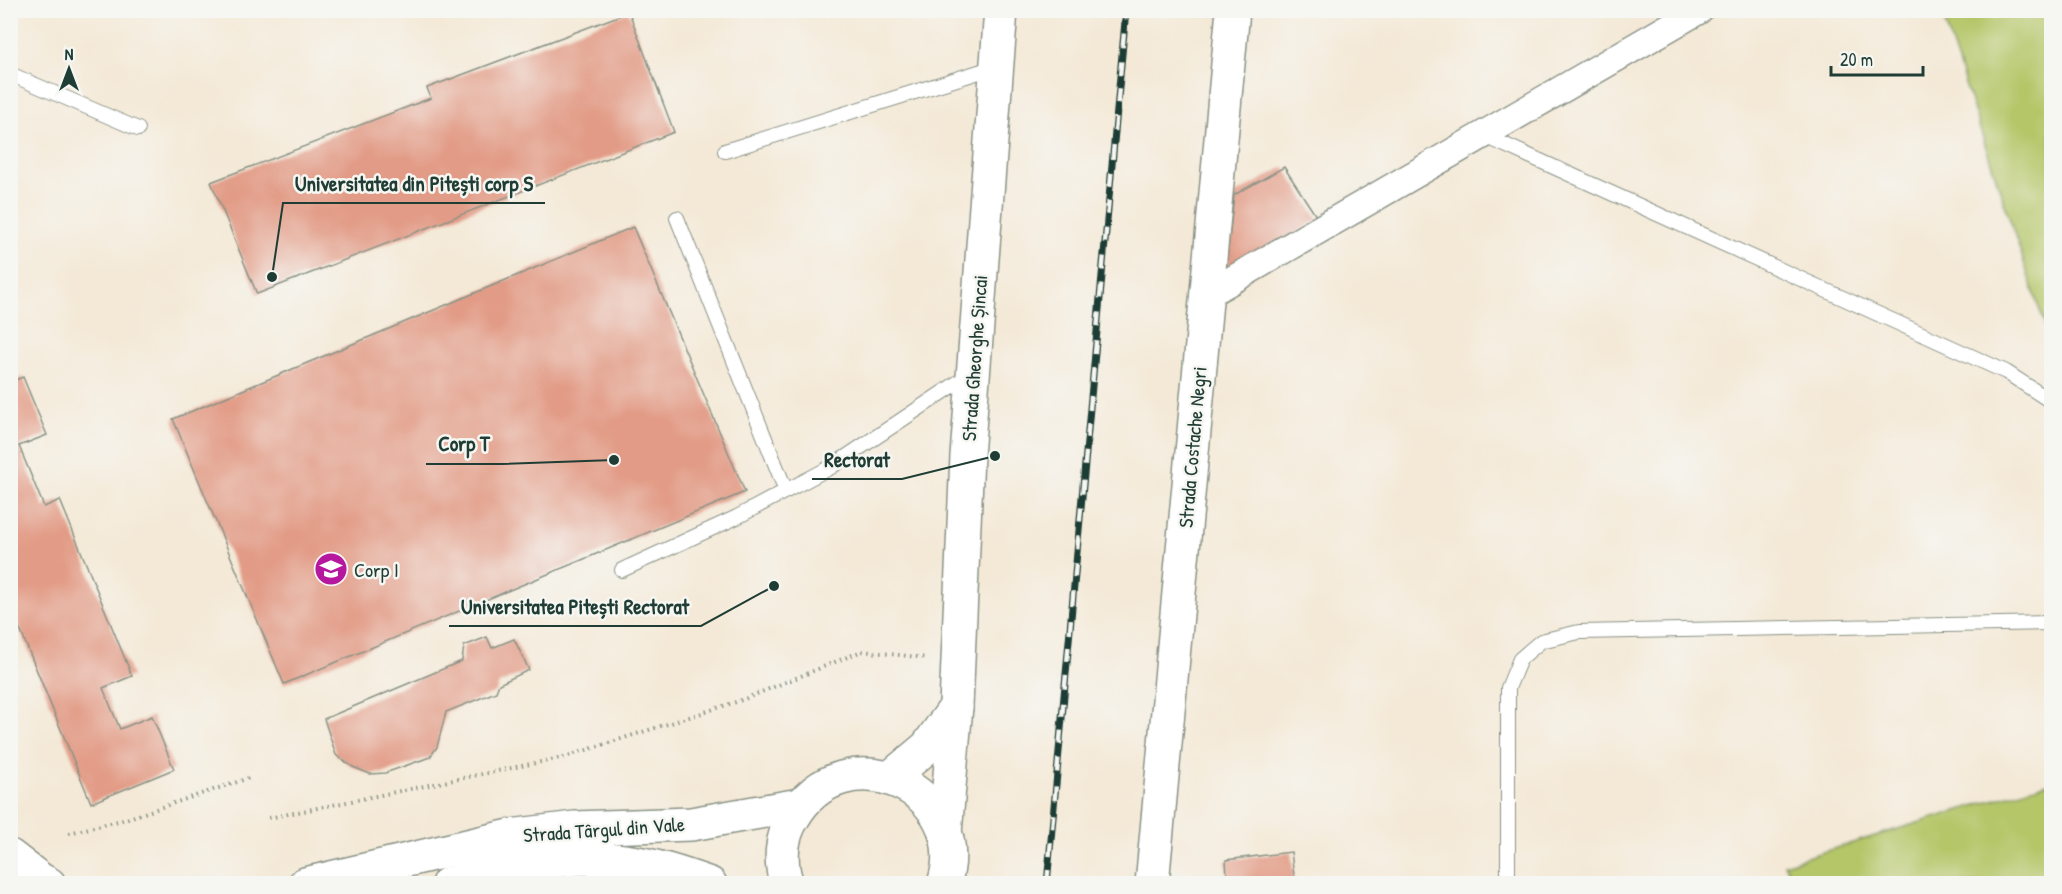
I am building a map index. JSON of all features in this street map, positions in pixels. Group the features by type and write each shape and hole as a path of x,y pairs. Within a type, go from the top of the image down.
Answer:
{"main road":[{"name":"Strada Gheorghe Șincai","path":"945,833 956,706 967,456 1001,10"},
{"name":"Strada Costache Negri","path":"1152,884 1233,10"},
{"path":"890,778 927,747 956,706"},
{"path":"787,884 783,874 782,850 788,826 800,805 819,788 841,777 866,774 890,778 915,790 933,809 945,833 949,857 944,884"},
{"name":"Strada Târgul din Vale","path":"305,884 510,836 575,828 691,824 800,805"},
{"path":"10,856 49,884"},
{"name":"Strada Târgul din Vale","path":"448,884 537,864 578,860 623,860 666,868 710,884"}],"street":[{"path":"1206,296 1699,10"}],"lane":[{"path":"725,151 995,67"},
{"path":"10,74 138,129"},
{"path":"1483,135 2006,372 2052,402"},
{"path":"677,218 786,491"},
{"path":"622,570 737,517 831,467 973,372"},
{"path":"1508,884 1508,688 1520,659 1541,641 1579,632 2052,623"}],"path":[{"path":"269,818 565,757 742,700 862,651 958,662"},
{"path":"69,833 126,819 252,777"}],"green space":[{"path":"1941,11 2051,11 2051,335 2046,329"},
{"path":"2051,782 2051,883 1797,883 1784,864"}],"building":[{"path":"629,12 674,132 257,294 211,182 431,98 427,88"},
{"path":"1284,167 1318,219 1244,265 1226,266 1234,195"},
{"path":"633,227 745,492 284,684 173,419"},
{"path":"23,377 47,435 19,446 44,507 60,500 132,676 103,688 120,729 152,716 174,769 91,803 10,605 10,382"},
{"path":"487,637 492,648 514,639 529,670 499,684 496,692 446,712 437,747 430,757 385,773 370,774 353,767 336,755 324,719 462,661 464,646"},
{"path":"1291,852 1295,884 1173,884 1173,882 1227,876 1226,860"}],"railway":[{"path":"1047,884 1126,10"}],"place":[{"name":"Universitatea din Pitești corp S","path":"272,277"},
{"name":"Rectorat","path":"995,456"},
{"name":"Corp T","path":"614,460"},
{"name":"Corp I","path":"331,569"},
{"name":"Universitatea Pitești Rectorat","path":"774,586"}]}
